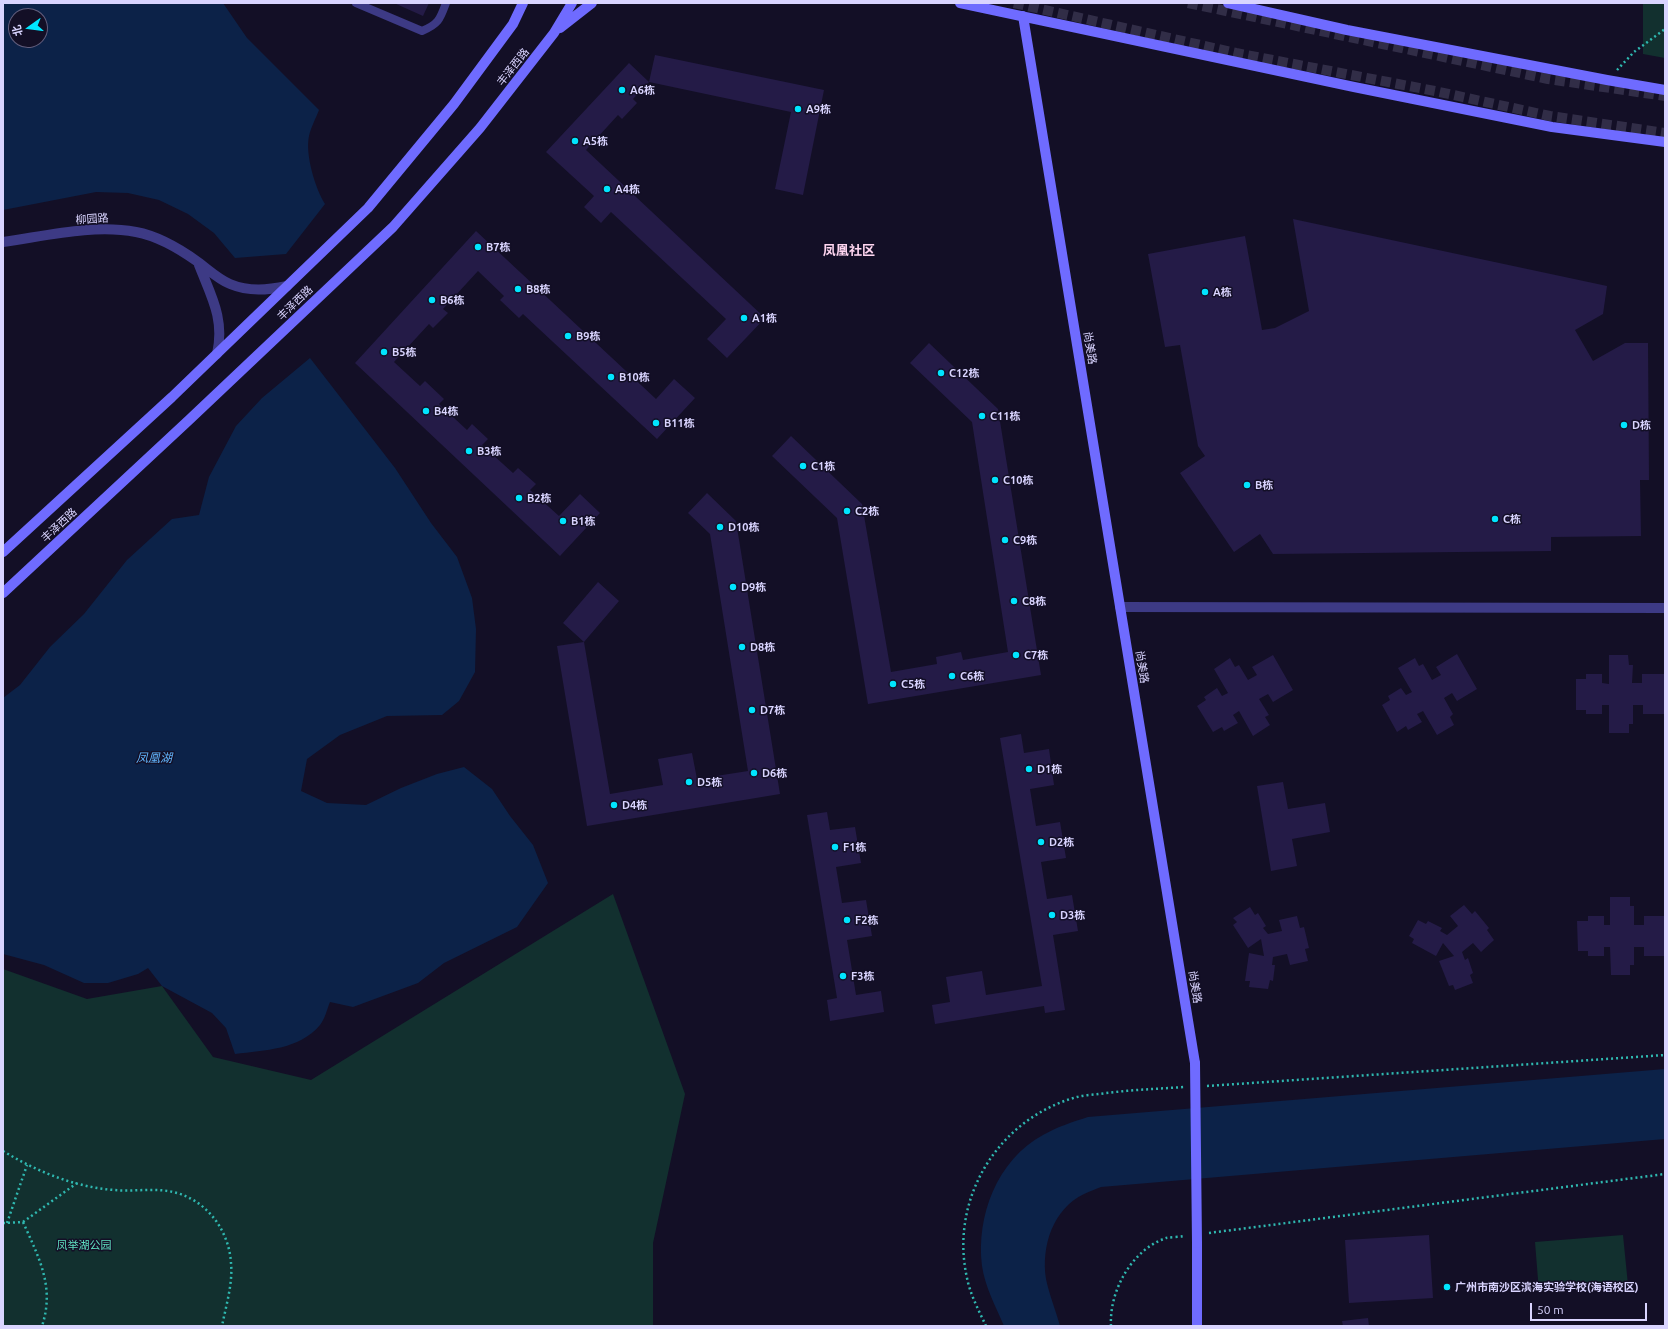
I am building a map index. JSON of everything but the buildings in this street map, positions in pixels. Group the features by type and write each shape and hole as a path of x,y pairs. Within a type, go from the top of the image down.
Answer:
{"main road":[{"path":"513,24 514,3"},
{"name":"丰泽西路","path":"3,552 172,397 368,208 454,104 513,24 523,3"},
{"name":"丰泽西路","path":"3,593 200,410 393,227 480,128 554,33 572,3"},
{"path":"554,33 592,3"},
{"path":"960,3 1354,87 1552,127 1664,142"},
{"path":"1228,3 1347,30 1664,90"},
{"name":"尚美路","path":"1023,16 1195,1063 1193,1239 1197,1326"}],"street":[{"name":"柳园路","path":"3,242 102,228 137,232 169,244 199,263 213,275 237,286 249,289 268,290 287,286"},
{"path":"199,263 219,318 220,342 217,354"},
{"path":"1120,608 1665,608"}],"lane":[{"path":"356,3 422,31 432,27 439,21 446,3"}],"path":[{"path":"1607,80 1634,52 1665,29"},
{"path":"1206,1086 1665,1055"},
{"path":"986,1326 967,1279 963,1245 967,1211 977,1180 995,1151 1018,1127 1024,1123 1047,1108 1078,1096 1111,1092 1190,1087"},
{"path":"3,1151 27,1166 69,1182 113,1190 158,1190 177,1193 195,1201 210,1213 221,1228 229,1246 232,1264 222,1326"},
{"path":"7,1223 27,1166"},
{"path":"1206,1233 1665,1174"},
{"path":"3,1223 23,1222 77,1183"},
{"path":"23,1222 42,1264 46,1283 47,1303 42,1326"},
{"path":"1111,1326 1111,1310 1114,1297 1119,1284 1133,1262 1143,1252 1166,1238 1193,1239"}],"green space":[{"path":"1643,3 1665,3 1665,58 1643,54"},
{"name":"凤举湖公园","path":"613,894 685,1094 653,1243 653,1326 3,1326 3,969 87,999 162,986 213,1057 311,1080"},
{"path":"1623,1235 1628,1285 1539,1292 1535,1242"}],"water":[{"path":"3,3 223,3 247,38 319,110 309,136 308,152 314,180 325,204 286,254 235,258 214,233 188,214 159,200 128,193 96,192 3,210"},
{"name":"凤凰湖","path":"310,358 395,468 431,523 457,557 472,598 476,629 475,672 459,701 442,715 387,716 340,735 307,759 301,791 327,803 366,805 401,788 437,774 464,767 492,789 510,816 533,845 548,883 517,927 444,963 418,983 353,1007 330,1002 322,1023 302,1040 270,1050 235,1054 226,1028 212,1013 162,986 148,968 138,974 108,983 84,983 44,965 3,954 3,698 20,685 50,647 84,614 127,560 172,519 199,515 209,477 236,426 262,398"},
{"path":"1665,1069 1665,1139 1101,1187 1084,1194 1064,1209 1057,1219 1045,1254 1046,1279 1060,1326 1004,1326 983,1274 981,1247 983,1228 993,1191 1002,1174 1013,1159 1027,1146 1043,1135 1088,1117"}],"tunnel":[{"path":"1014,3 1236,53 1435,91 1550,116 1665,133"},
{"path":"1188,3 1548,79 1665,96"}],"place":[{"name":"A6栋","path":"622,90"},
{"name":"A9栋","path":"798,109"},
{"name":"A5栋","path":"575,141"},
{"name":"A4栋","path":"607,189"},
{"name":"B7栋","path":"478,247"},
{"name":"B8栋","path":"518,289"},
{"name":"A栋","path":"1205,292"},
{"name":"B6栋","path":"432,300"},
{"name":"A1栋","path":"744,318"},
{"name":"B9栋","path":"568,336"},
{"name":"B5栋","path":"384,352"},
{"name":"C12栋","path":"941,373"},
{"name":"B10栋","path":"611,377"},
{"name":"B4栋","path":"426,411"},
{"name":"C11栋","path":"982,416"},
{"name":"B11栋","path":"656,423"},
{"name":"D栋","path":"1624,425"},
{"name":"B3栋","path":"469,451"},
{"name":"C1栋","path":"803,466"},
{"name":"C10栋","path":"995,480"},
{"name":"B栋","path":"1247,485"},
{"name":"B2栋","path":"519,498"},
{"name":"C2栋","path":"847,511"},
{"name":"C栋","path":"1495,519"},
{"name":"B1栋","path":"563,521"},
{"name":"D10栋","path":"720,527"},
{"name":"C9栋","path":"1005,540"},
{"name":"D9栋","path":"733,587"},
{"name":"C8栋","path":"1014,601"},
{"name":"D8栋","path":"742,647"},
{"name":"C7栋","path":"1016,655"},
{"name":"C6栋","path":"952,676"},
{"name":"C5栋","path":"893,684"},
{"name":"D7栋","path":"752,710"},
{"name":"D1栋","path":"1029,769"},
{"name":"D6栋","path":"754,773"},
{"name":"D5栋","path":"689,782"},
{"name":"D4栋","path":"614,805"},
{"name":"D2栋","path":"1041,842"},
{"name":"F1栋","path":"835,847"},
{"name":"D3栋","path":"1052,915"},
{"name":"F2栋","path":"847,920"},
{"name":"F3栋","path":"843,976"},
{"name":"广州市南沙区滨海实验学校(海语校区)","path":"1447,1287"}],"district":[{"name":"凤凰社区","path":"849,251"}]}
